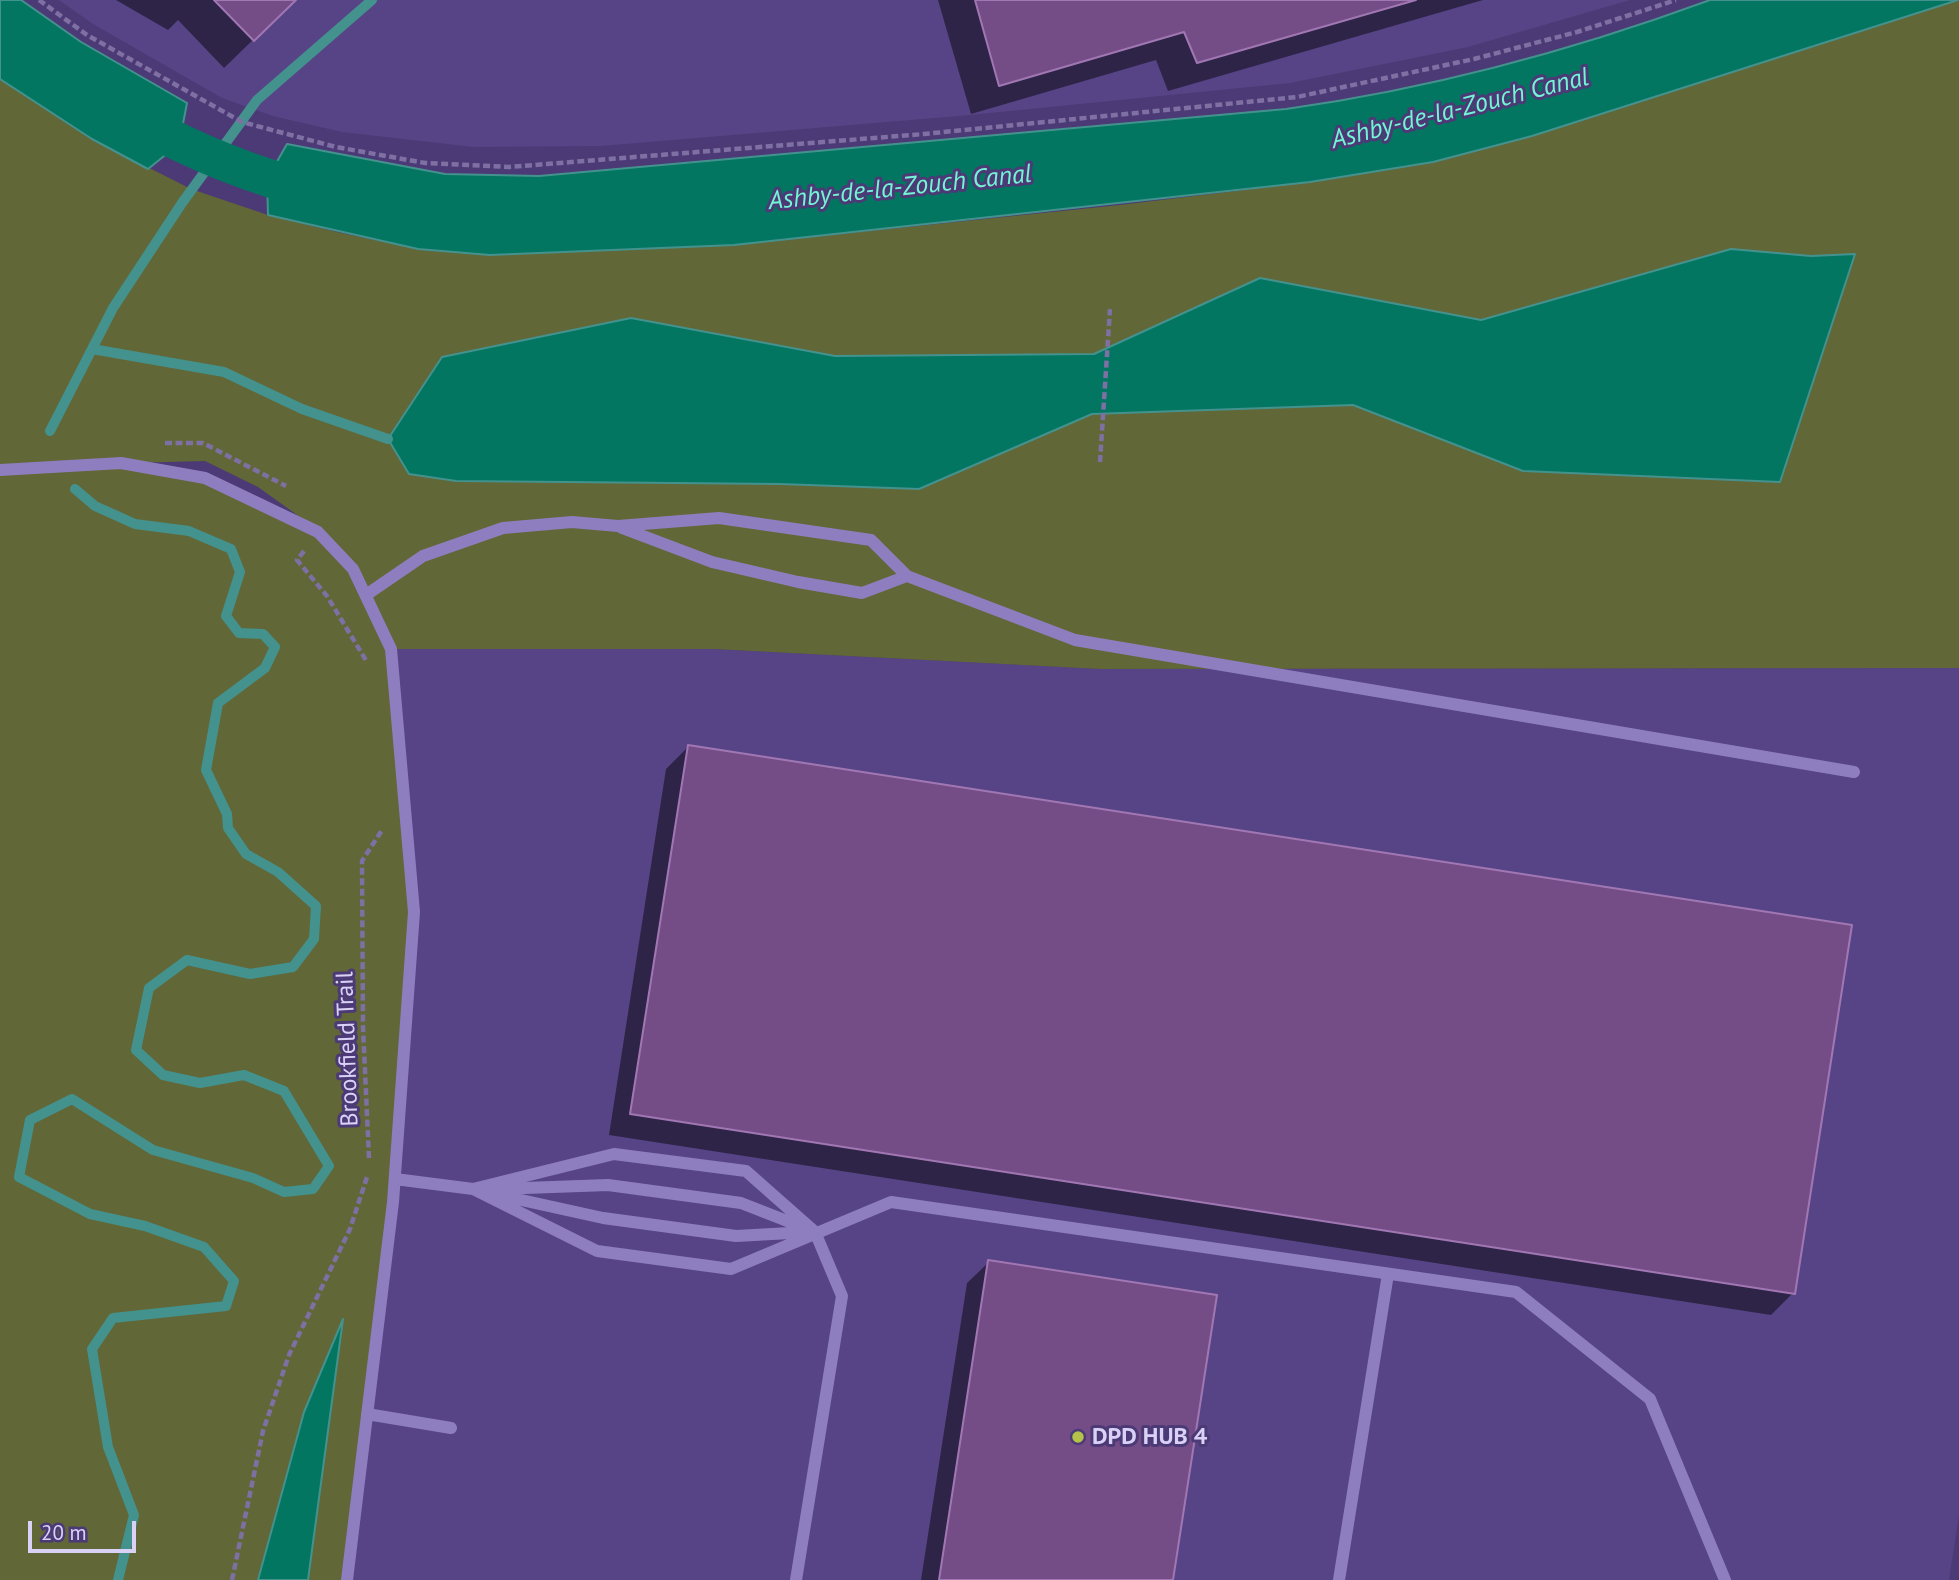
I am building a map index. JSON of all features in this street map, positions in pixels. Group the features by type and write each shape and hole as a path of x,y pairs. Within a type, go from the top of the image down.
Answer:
{"street":[{"path":"0,470 121,463 205,478 318,532 353,569 391,649 414,912 395,1179 347,1580"},
{"path":"366,595 423,556 503,528 572,522 618,526 719,518 871,540 906,576 1075,640 1854,772"},
{"path":"618,526 712,562 798,582 862,593 906,576"},
{"path":"473,1189 614,1154 746,1171 816,1232 842,1296 796,1580"},
{"path":"395,1179 473,1189 603,1218 736,1236 816,1232"},
{"path":"473,1189 608,1185 741,1203 816,1232"},
{"path":"473,1189 597,1251 731,1269 891,1202 1516,1292 1650,1399 1725,1580"},
{"path":"1339,1580 1388,1274"},
{"path":"368,1414 451,1428"}],"path":[{"path":"39,0 88,35 242,122 336,147 425,163 509,167 924,135 1297,97 1474,59 1577,32 1676,0"},
{"path":"1100,462 1110,309"},
{"path":"318,532 297,560 327,596 372,671"},
{"name":"Brookfield Trail","path":"232,1580 267,1418 289,1355 349,1229 369,1171 363,1027 362,861 389,818"}],"shaded area":[{"path":"59,0 1630,0 1468,47 1290,83 970,115 601,146 474,147 342,132 273,116 222,98 93,24"},
{"path":"1959,0 1959,668 1100,669 713,649 392,649 414,912 393,1202 347,1580 0,1580 0,79 92,139 191,189 268,215 341,233 418,249 490,255 734,245 1120,205 1310,182 1433,162 1532,136","holes":["205,461 258,487 311,525 205,478 126,463"]},
{"path":"391,649 713,649 1101,669 1959,668 1959,1515 1949,1580 347,1580"}],"water":[{"path":"0,0 21,0 81,42 187,103 179,144 148,169 92,139 0,79"},
{"path":"1710,0 1958,0 1532,136 1433,162 1310,182 734,245 490,255 418,249 268,215 267,179 287,144 445,174 539,176 1286,109 1393,91 1501,66"},
{"path":"1731,249 1811,256 1855,254 1780,482 1523,471 1353,405 1092,414 919,489 780,484 456,481 409,474 388,439 442,357 631,318 835,356 1094,354 1260,278 1481,320"},
{"path":"343,1319 308,1580 258,1580 304,1412"}],"building":[{"path":"214,0 296,0 254,41"},
{"path":"975,0 1416,0 1197,63 1184,32 999,86"},
{"path":"688,745 1852,925 1795,1294 630,1114"},
{"name":"DPD HUB 4","path":"988,1260 1217,1295 1173,1580 939,1580"}],"waterway":[{"path":"50,431 113,308 182,203 257,100 372,0"},
{"name":"Ashby-de-la-Zouch Canal","path":"135,119 224,162 318,192"},
{"path":"92,349 224,372 302,409 388,439"},
{"path":"75,489 95,506 135,524 189,531 231,549 240,572 226,616 239,633 263,634 275,647 265,668 218,703 206,770 227,814 228,828 246,854 278,872 316,906 314,939 293,967 250,974 187,960 149,988 136,1050 163,1075 200,1083 244,1075 284,1091 329,1166 313,1189 284,1192 253,1178 153,1150 72,1099 30,1120 19,1177 90,1214 145,1226 204,1247 234,1281 226,1306 113,1318 92,1349 108,1447 134,1515 118,1580"}],"place":[{"name":"DPD HUB 4","path":"1078,1437"}]}
